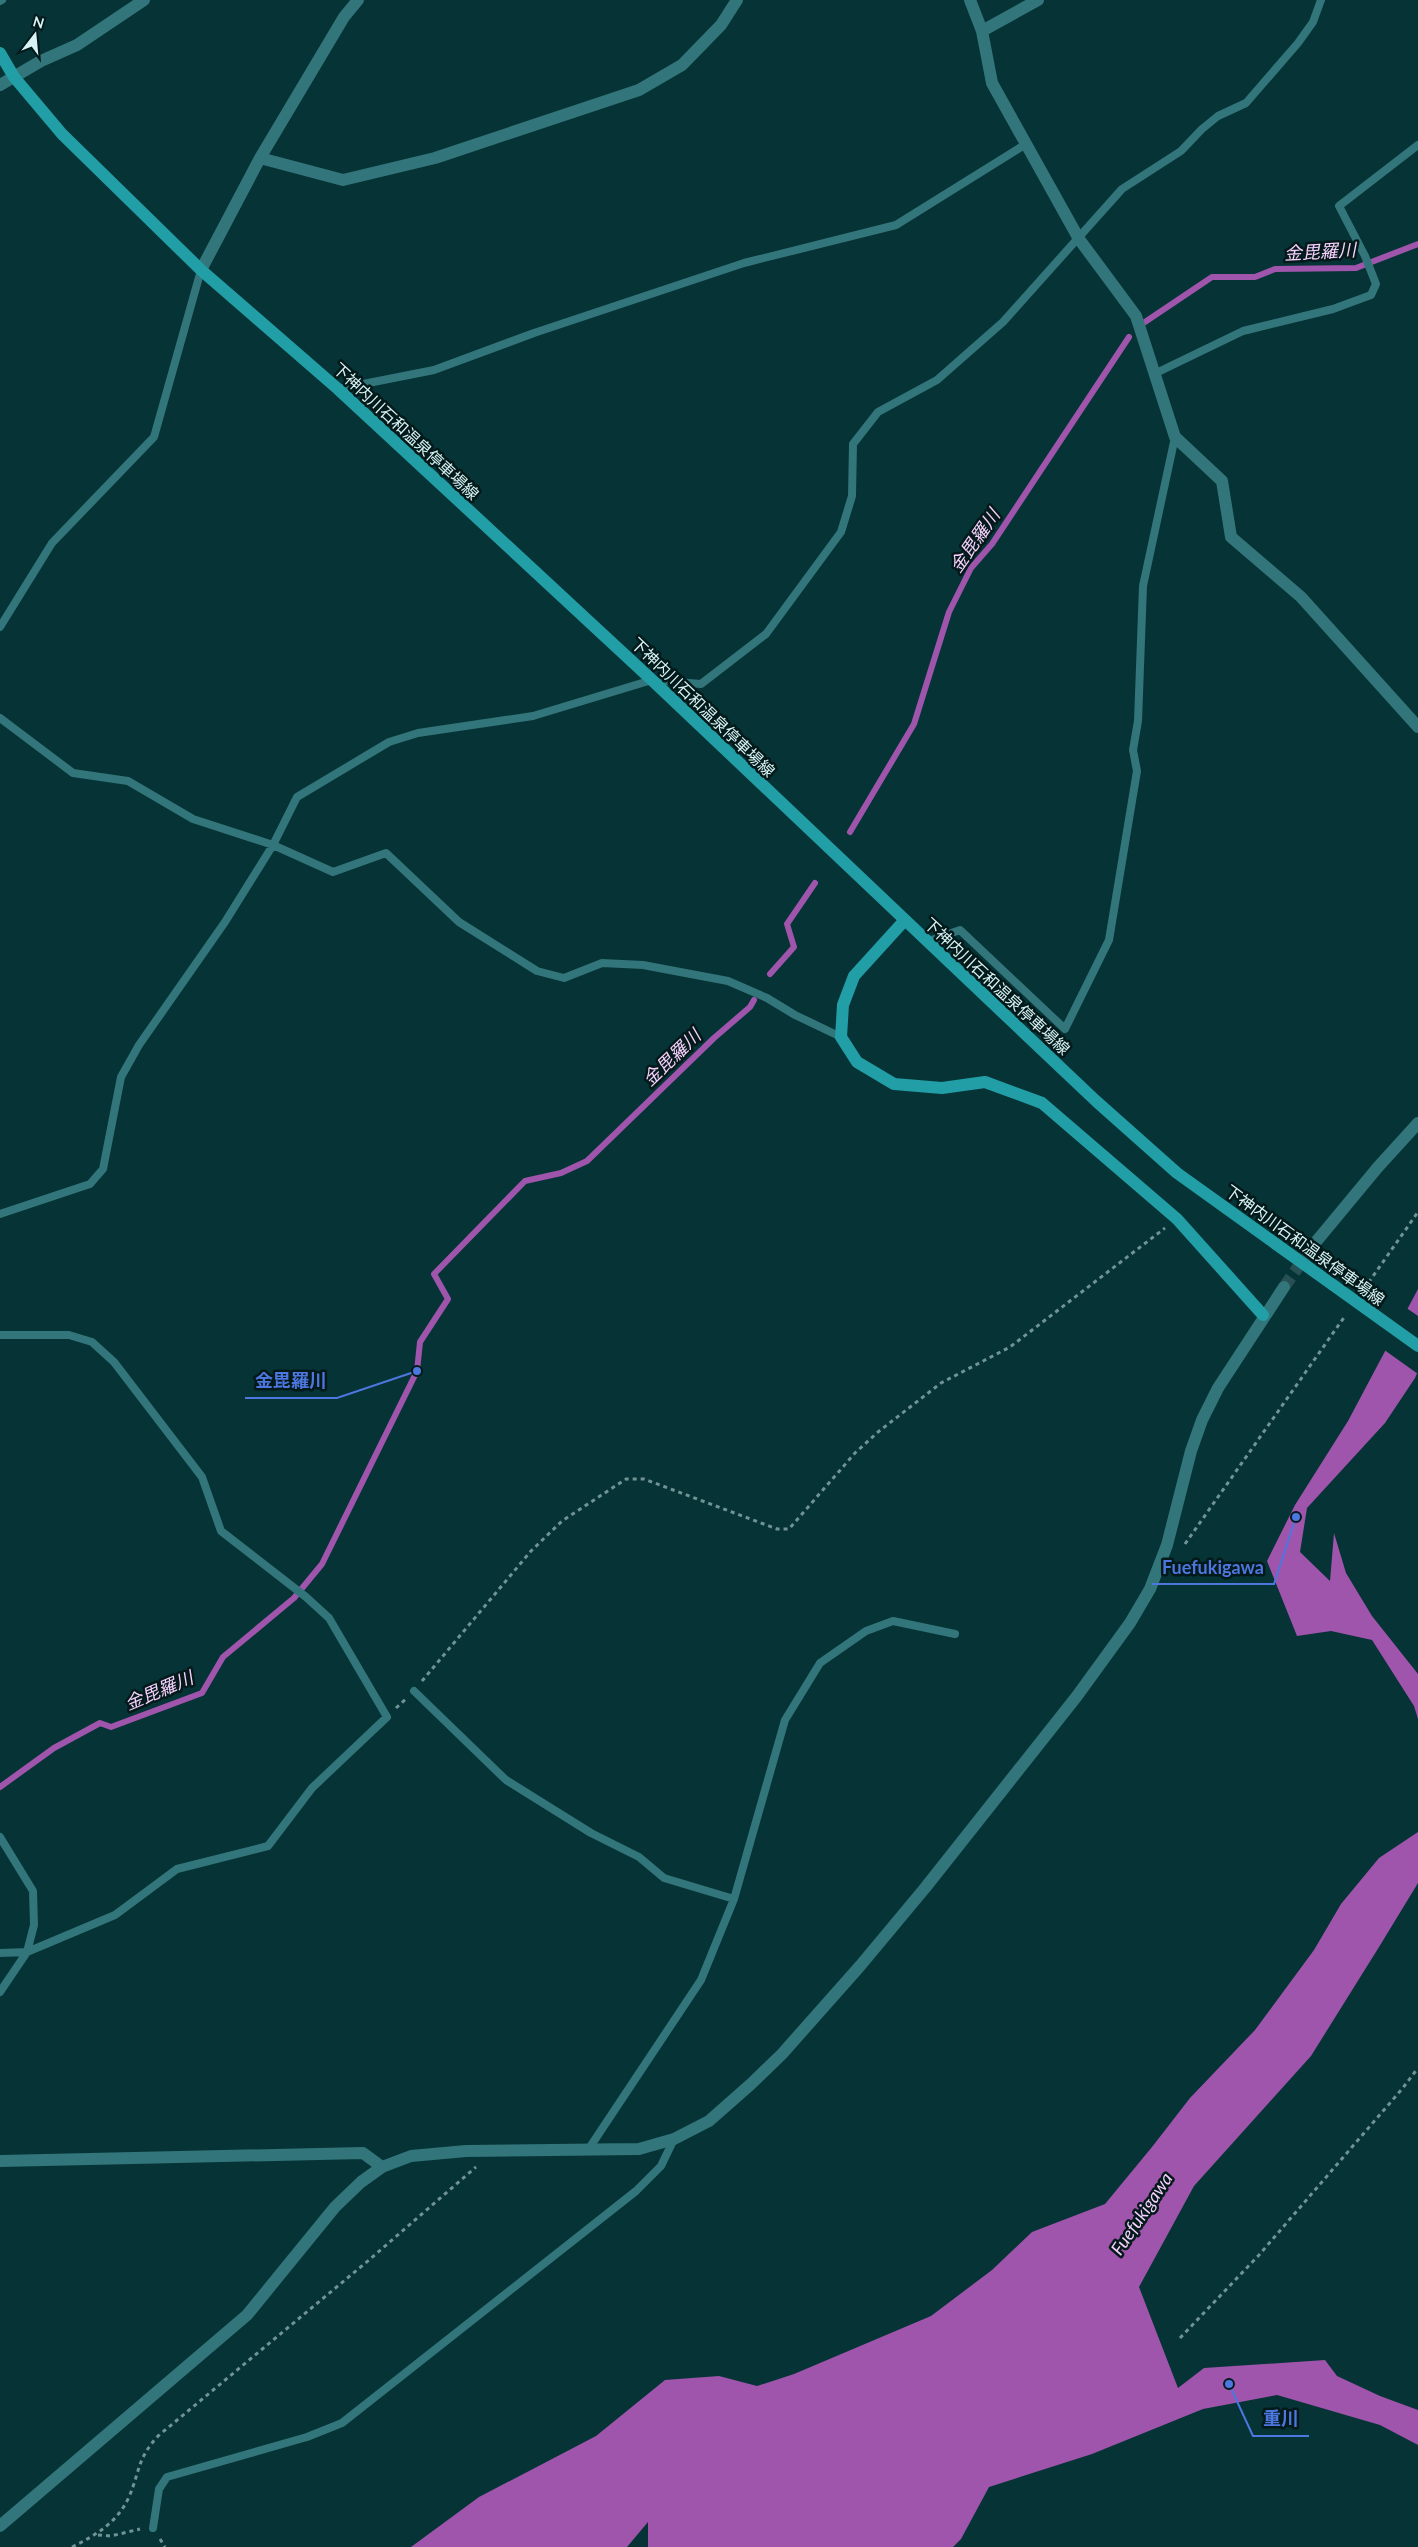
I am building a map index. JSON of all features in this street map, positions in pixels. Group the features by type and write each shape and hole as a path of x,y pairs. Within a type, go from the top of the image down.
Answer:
{"main road":[{"name":"下神内川石和温泉停車場線","path":"0,54 14,77 62,134 201,270 338,389 652,680 926,942 1096,1101 1177,1173 1418,1346"},
{"path":"904,921 854,976 843,1006 841,1037 857,1062 894,1084 942,1088 985,1082 1042,1103 1177,1219 1264,1316"}],"street":[{"path":"0,86 41,61 77,45 144,0"},
{"path":"201,270 260,158 344,17 358,0"},
{"path":"260,158 343,180 435,158 639,90 682,65 721,25 737,0"},
{"path":"970,0 982,31 992,83 1079,239 1136,316 1175,436 1222,481 1231,537 1301,597 1418,727"},
{"path":"982,31 1038,0"},
{"path":"1315,1243 1378,1167 1418,1123"},
{"path":"0,2526 247,2314 335,2207 360,2182 382,2167 411,2156 510,2149 588,2150 639,2148 674,2139 709,2121 782,2054 860,1966 925,1888 1108,1655 1130,1623 1153,1580 1167,1545 1190,1451 1202,1420 1218,1388 1284,1287"},
{"path":"0,2160 362,2153 382,2167"}],"lane":[{"path":"0,1214 90,1184 103,1169 121,1077 139,1045 225,922 273,845 296,797 389,742 418,733 533,716 652,680 701,684 766,634 841,532 852,496 853,444 878,412 937,380 1003,322 1122,190 1181,151 1202,129 1218,116 1246,103 1298,43 1313,22 1321,0"},
{"path":"338,389 434,370 534,333 744,263 896,225 1026,144"},
{"path":"1154,374 1243,331 1333,309 1371,295 1376,284 1371,269 1339,206 1418,145"},
{"path":"0,627 52,544 154,437 201,270"},
{"path":"926,942 960,930 1065,1029 1109,940 1137,771 1133,750 1138,721 1143,586 1175,436"},
{"path":"0,718 73,773 128,781 193,819 273,845 333,872 386,854 459,922 537,971 564,978 602,963 643,965 728,981 767,998 795,1015 841,1037"},
{"path":"0,1335 69,1335 92,1342 114,1362 202,1477 221,1531 306,1597 329,1618 387,1717 312,1788 268,1846 177,1868 115,1915 27,1952 0,1953"},
{"path":"588,2150 701,1980 734,1899 785,1720 820,1663 866,1631 893,1621 956,1634"},
{"path":"414,1691 506,1780 591,1833 639,1857 664,1878 734,1899"},
{"path":"0,1837 33,1891 34,1925 27,1952 0,1992"},
{"path":"154,2528 158,2489 167,2477 306,2437 342,2423 636,2191 661,2166 674,2139"}],"path":[{"path":"1364,1289 1418,1212"},
{"path":"387,1717 414,1691 530,1551 562,1521 626,1479 644,1479 777,1529 789,1529 856,1452 878,1432 942,1383 1010,1347 1177,1219"},
{"path":"1182,1548 1345,1316"},
{"path":"1180,2338 1259,2255 1418,2068"},
{"path":"72,2547 97,2534 111,2524 122,2510 129,2497 144,2452 158,2436 369,2260 482,2162"},
{"path":"97,2534 111,2536 133,2529 154,2528"}],"water":[{"path":"1418,1289 1418,1371 1415,1378 1385,1423 1307,1508 1300,1552 1330,1581 1334,1533 1346,1573 1372,1616 1418,1674 1418,1719 1414,1706 1372,1640 1331,1631 1297,1636 1267,1561 1295,1505 1348,1421"},
{"path":"1418,1832 1418,1883 1379,1947 1311,2056 1194,2186 1139,2287 1178,2388 1204,2368 1325,2360 1337,2376 1380,2396 1418,2410 1418,2445 1380,2425 1277,2395 1203,2409 1092,2454 989,2487 961,2539 953,2547 648,2547 648,2522 627,2547 411,2547 479,2497 596,2436 665,2380 719,2376 757,2386 794,2374 931,2316 992,2270 1032,2232 1105,2204 1190,2098 1255,2030 1314,1950 1341,1904 1379,1858"}],"pier":[{"path":"1405,1307 1418,1316 1418,1374 1383,1349"}],"waterway":[{"name":"金毘羅川","path":"1145,322 1212,277 1255,277 1275,269 1356,268 1418,244"},
{"name":"金毘羅川","path":"850,832 914,724 949,612 971,568 992,544 1129,337"},
{"name":"金毘羅川","path":"770,974 794,947 787,924 815,883"},
{"name":"金毘羅川","path":"0,1787 54,1748 100,1723 111,1727 202,1693 223,1657 294,1598 322,1564 417,1371 420,1342 448,1299 434,1274 525,1181 561,1173 587,1161 714,1038 750,1007 754,1000"}],"tunnel":[{"path":"1284,1287 1315,1243"}],"place":[{"name":"金毘羅川","path":"417,1371"},
{"name":"Fuefukigawa","path":"1296,1517"},
{"name":"重川","path":"1229,2384"}]}
